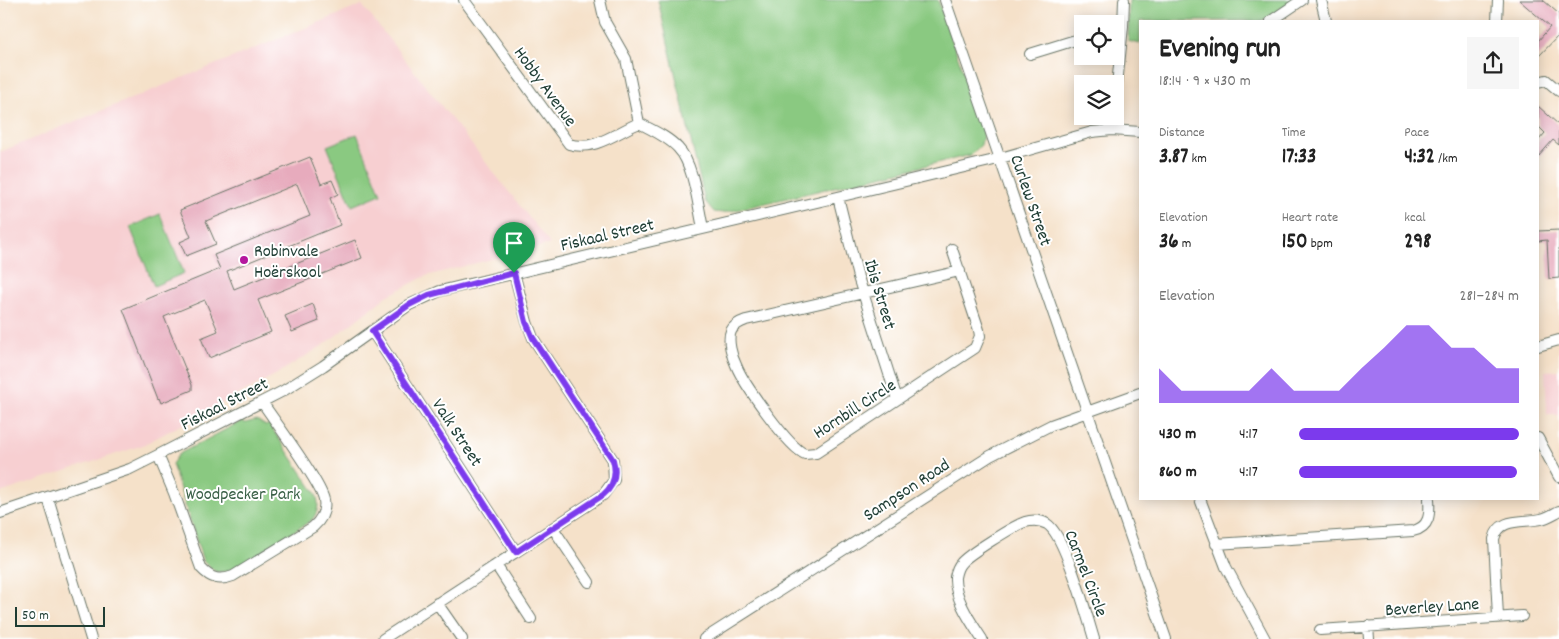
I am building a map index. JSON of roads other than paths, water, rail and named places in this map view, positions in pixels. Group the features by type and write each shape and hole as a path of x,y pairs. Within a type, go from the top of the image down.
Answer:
{"street":[{"name":"Hobby Avenue","path":"464,0 569,144 581,146 596,144 639,123"},
{"path":"600,0 605,22 626,59 639,123 672,142 682,153 688,167 703,228"},
{"name":"Curlew Street","path":"945,0 1166,639"},
{"path":"1121,15 1124,0"},
{"path":"1272,20 1302,0"},
{"path":"1322,0 1326,20"},
{"path":"1497,20 1498,0"},
{"path":"1030,54 1074,40"},
{"path":"1539,82 1546,80 1559,91"},
{"path":"1112,130 1113,125"},
{"name":"Fiskaal Street","path":"0,513 130,469 158,455 303,379 409,305 429,295 514,273 1001,158 1092,132 1112,130 1139,132"},
{"name":"Ibis Street","path":"838,197 863,294 898,398"},
{"name":"Hornbill Circle","path":"952,249 960,271 979,330 978,343 968,354 816,453 805,454 793,447 746,384 736,365 730,339 732,330 739,323 752,318 960,271"},
{"path":"383,639 608,491 614,480 615,467 609,454 533,338 526,322 514,273"},
{"name":"Valk Street","path":"372,331 516,552"},
{"path":"1539,346 1559,340"},
{"path":"1539,346 1559,348"},
{"name":"Sampson Road","path":"704,639 965,470 1018,441 1088,411 1139,393"},
{"path":"158,455 174,492 201,568 206,574 220,579 234,576 313,527 320,519 324,509 321,491 262,402"},
{"path":"1539,440 1559,476"},
{"path":"48,498 91,639"},
{"path":"1200,500 1226,567 1265,639"},
{"path":"1216,544 1413,531 1421,528 1428,521 1430,500"},
{"name":"Beverley Lane","path":"1498,617 1494,539 1496,531 1506,523 1541,519 1559,511"},
{"name":"Carmel Circle","path":"982,639 971,622 957,590 955,577 957,568 965,558 1017,526 1031,521 1047,524 1059,538 1094,639"},
{"path":"553,528 589,582"},
{"path":"496,565 531,619"},
{"path":"437,603 462,639"},
{"name":"Beverley Lane","path":"1320,630 1522,616"},
{"name":"Beverley Lane","path":"1368,626 1369,639"}],"place":[{"name":"Robinvale Hoërskool","path":"244,260"}],"park label":[{"name":"Woodpecker Park","path":"243,493"}]}
